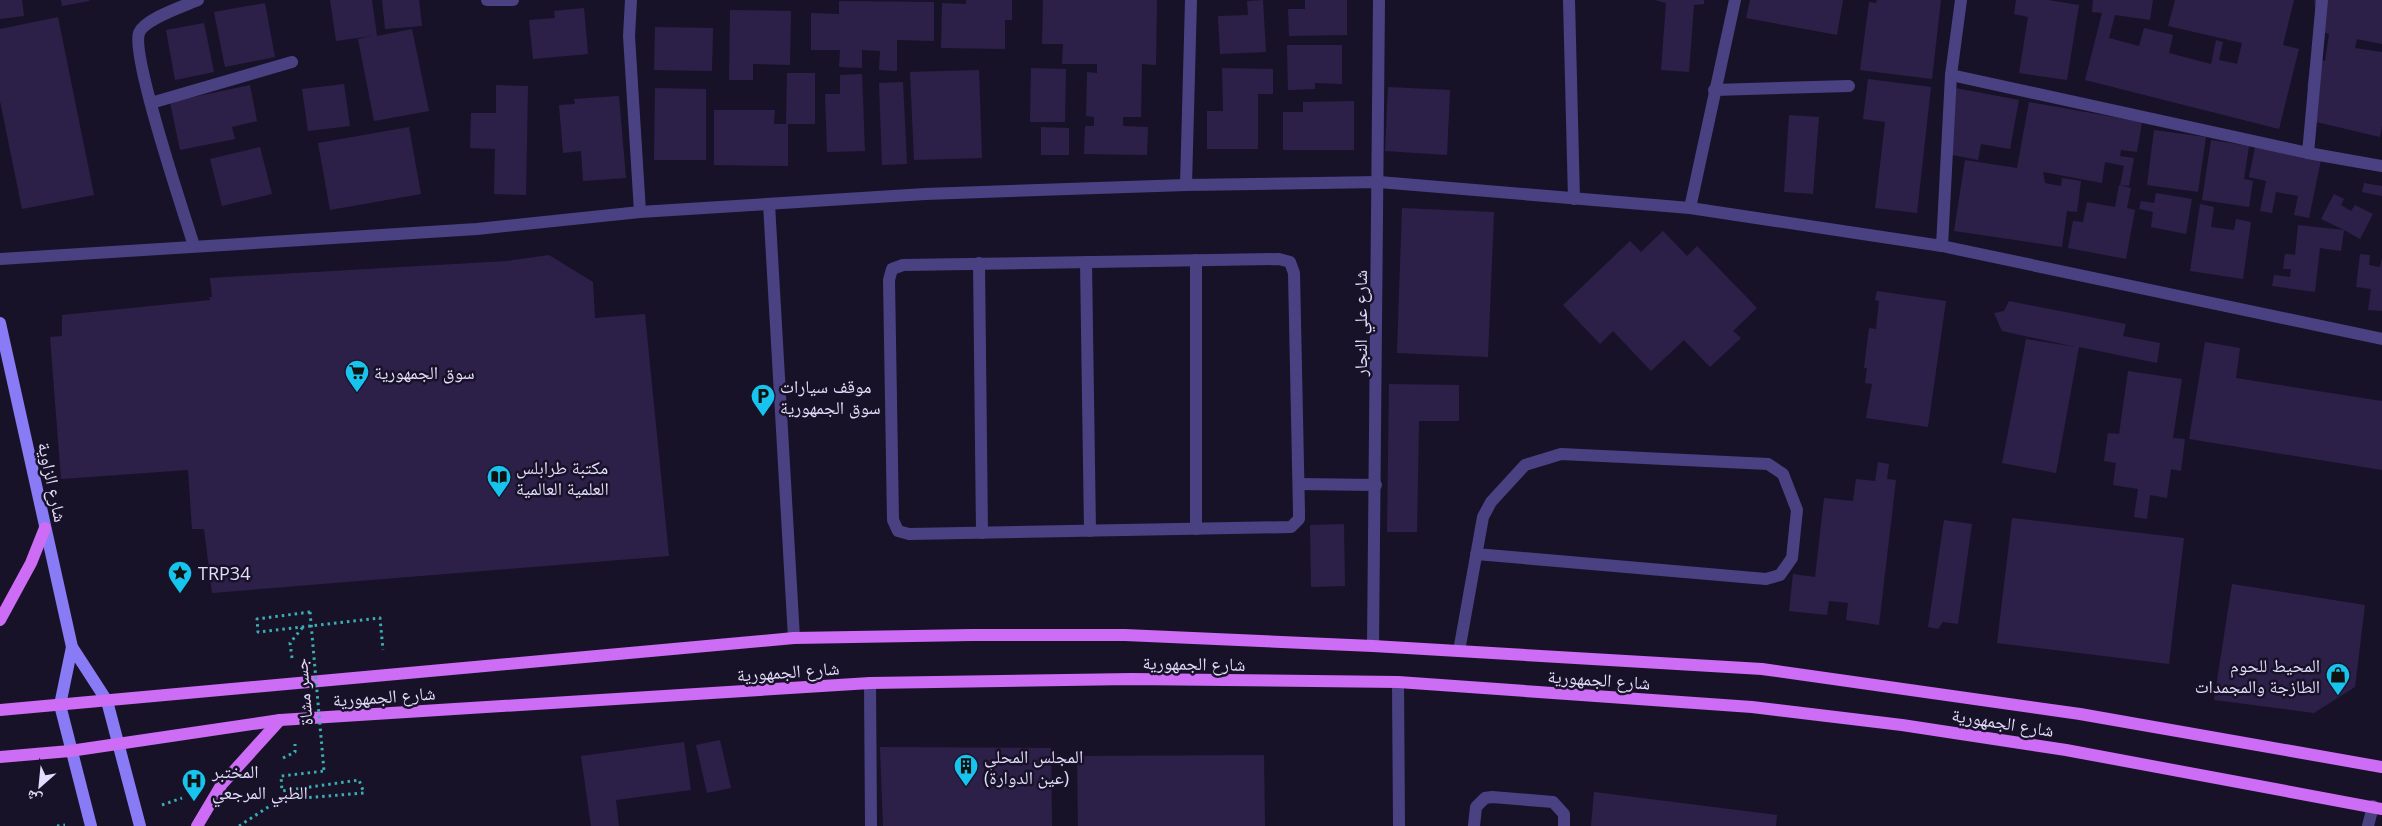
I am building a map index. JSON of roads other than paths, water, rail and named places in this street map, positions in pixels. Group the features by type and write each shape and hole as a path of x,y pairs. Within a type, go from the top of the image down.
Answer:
{"main road":[{"name":"شارع الزاوية","path":"0,323 72,647 107,701 140,826"},
{"path":"0,620 31,563 45,528"},
{"name":"شارع الجمهورية","path":"0,710 794,638 1125,635 1373,646 1762,669 2080,714 2382,767"},
{"name":"شارع الزاوية","path":"72,647 60,705 70,751 91,826"},
{"name":"شارع الجمهورية","path":"0,757 70,751 280,720 870,683 1131,680 1398,682 1752,707 1902,725 2066,750 2378,808"},
{"path":"197,826 222,784 280,720"}],"street":[{"path":"194,246 151,103 137,46 140,32 146,24 198,0"},
{"path":"487,0 512,0"},
{"path":"631,0 630,36 640,212"},
{"path":"1186,185 1191,0"},
{"name":"شارع علي النجار","path":"1373,646 1376,485 1379,0"},
{"path":"1569,0 1574,199"},
{"path":"1690,208 1735,0"},
{"path":"1942,246 1951,75 1961,0"},
{"path":"2308,153 2322,0"},
{"path":"151,103 292,62"},
{"path":"1951,75 2308,153 2382,166"},
{"path":"1714,90 1849,86"},
{"path":"0,258 477,229 640,212 926,194 1186,185 1378,182 1690,208 1942,246 2382,339"},
{"path":"768,204 794,638"},
{"path":"1285,259 1293,267 1299,519 1291,527 909,534 898,531 895,526 889,280 892,269 897,265 1196,260 1285,259"},
{"path":"1196,260 1196,530"},
{"path":"1086,262 1090,531"},
{"path":"979,263 982,533"},
{"path":"1459,651 1476,554 1483,516 1491,502 1525,465 1560,454 1768,464 1782,474 1797,510 1792,558 1780,575 1766,579 1476,554"},
{"path":"1299,484 1376,485"},
{"path":"1398,682 1399,826"},
{"path":"870,683 871,826"},
{"path":"1474,826 1476,807 1485,798 1492,797 1553,802 1564,814 1564,826"},
{"path":"2368,826 2378,808"}],"place":[{"name":"سوق الجمهورية","path":"357,393"},
{"name":"موقف سيارات سوق الجمهورية","path":"763,417"},
{"name":"مكتبة طرابلس العلمية العالمية","path":"499,498"},
{"name":"TRP34","path":"180,594"},
{"name":"المحيط للحوم الطازجة والمجمدات","path":"2338,696"},
{"name":"المجلس المحلي (عين الدوارة)","path":"966,787"},
{"name":"المختبر الطبي المرجعي","path":"194,802"}]}
